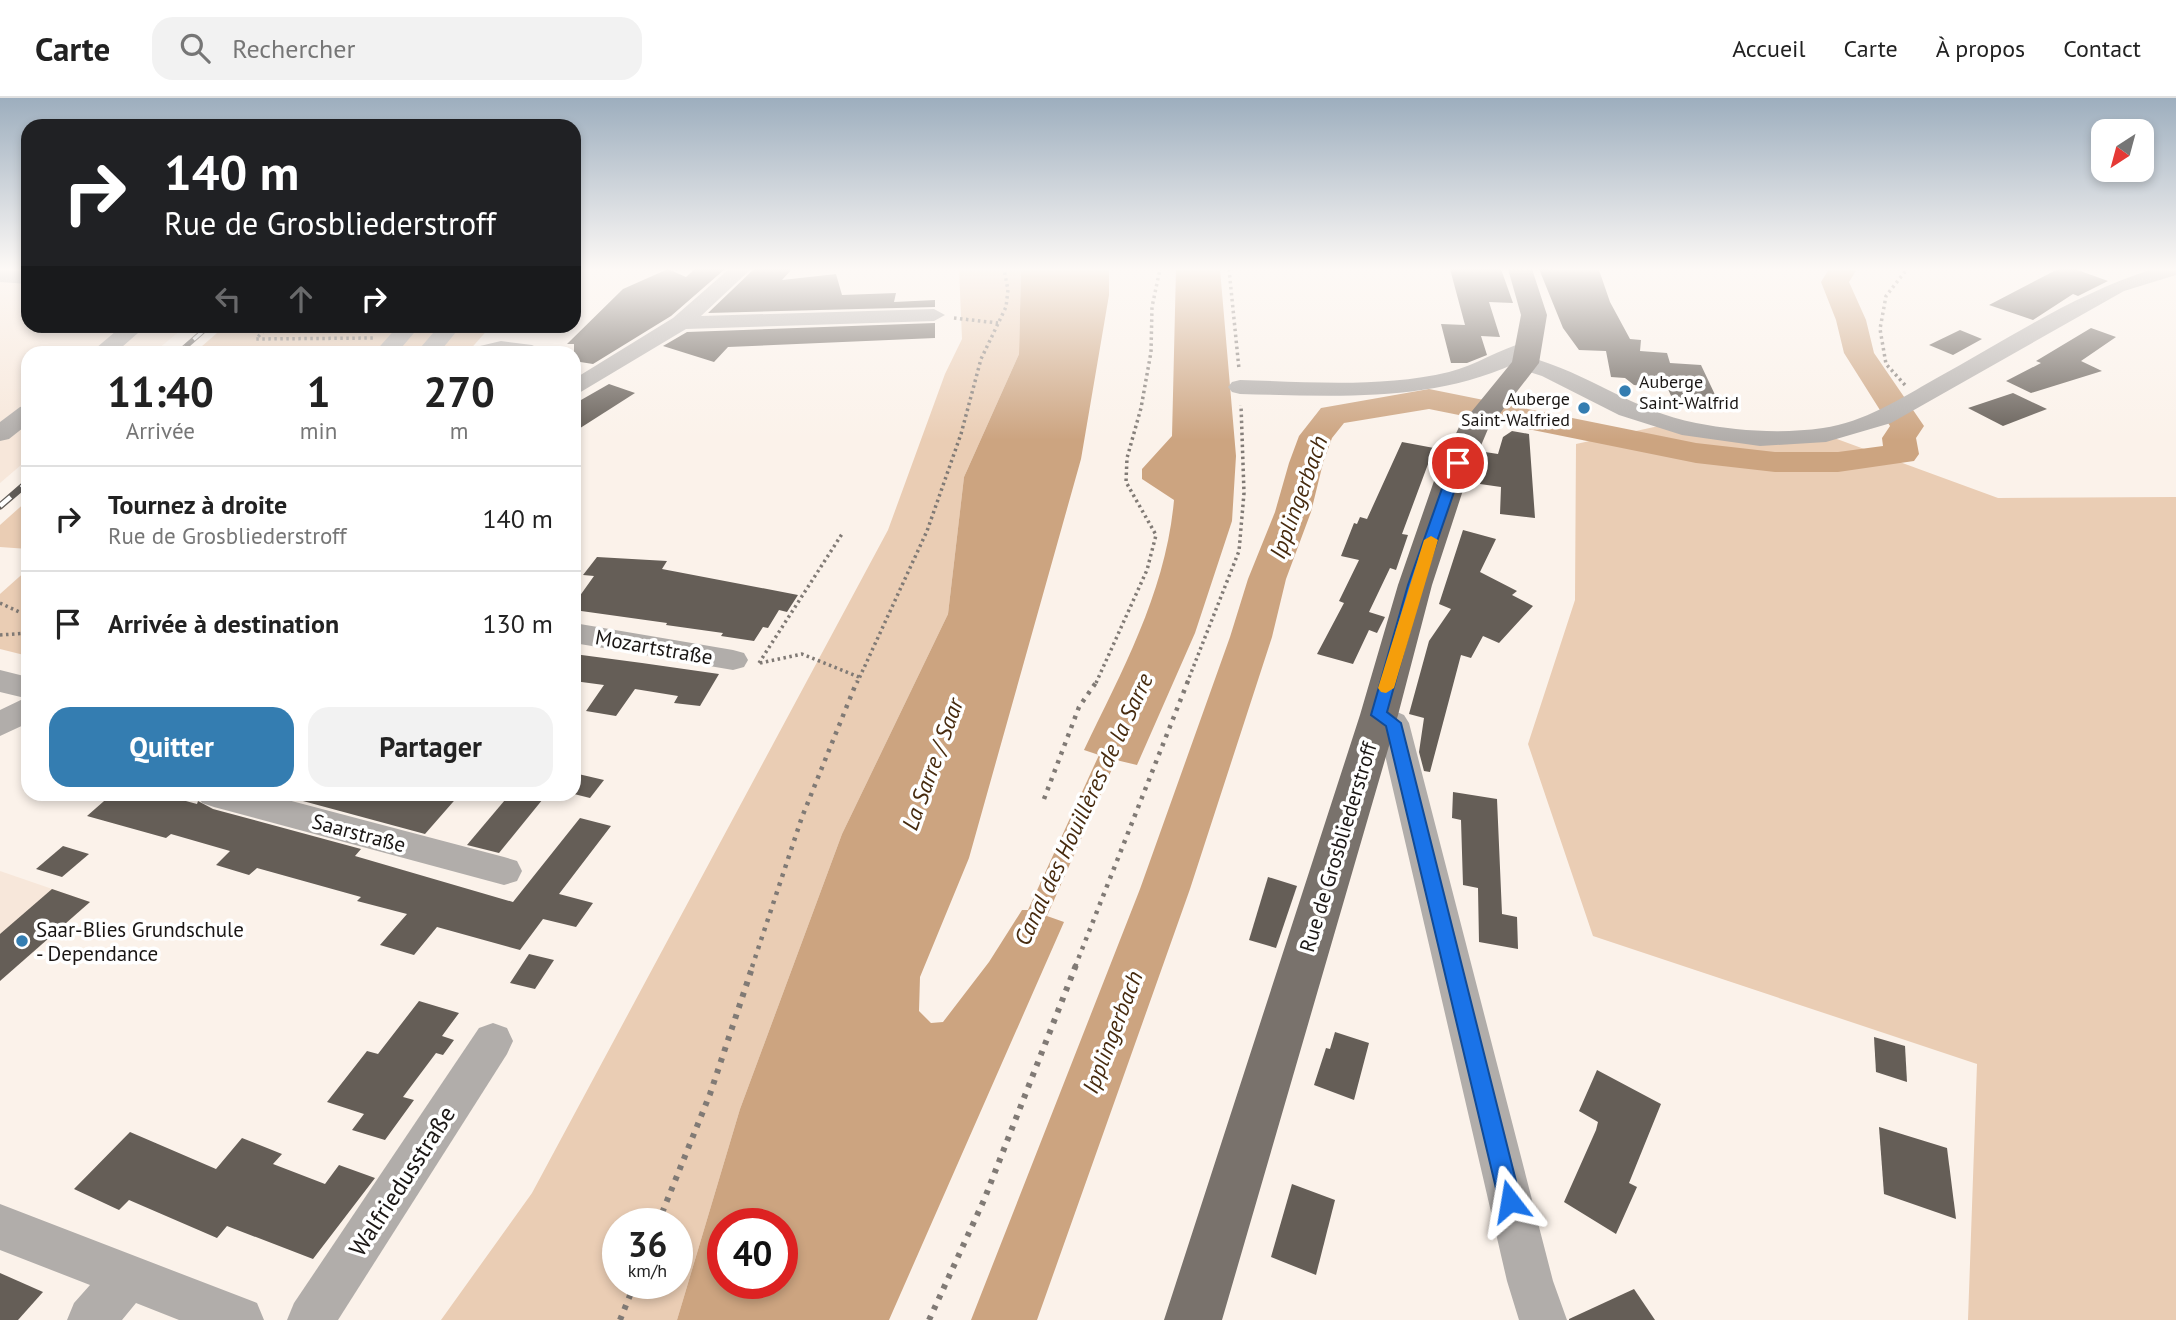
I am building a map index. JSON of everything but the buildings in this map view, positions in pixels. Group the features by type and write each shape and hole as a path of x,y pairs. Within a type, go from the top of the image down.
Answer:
{"main road":[{"path":"1527,356 1532,326"},
{"name":"Rue de Grosbliederstroff","path":"1193,1320 1379,715 1415,585 1450,481 1474,427 1527,356"}],"street":[{"path":"581,379 676,326"},
{"path":"1240,387 1377,388 1438,380 1527,356 1550,371 1650,419 1724,436 1760,439 1826,435 1883,418 2047,326"},
{"path":"110,346 126,333"},
{"path":"496,346 514,339 525,346"},
{"path":"0,413 21,413"},
{"path":"0,434 21,418"},
{"name":"Mozartstraße","path":"581,634 746,662"},
{"path":"0,681 21,686"},
{"path":"0,724 21,712"},
{"path":"1379,715 1393,723 1530,1281 1543,1320"},
{"name":"Saarstraße","path":"240,801 505,871"},
{"name":"Walfriedusstraße","path":"311,1320 493,1041"},
{"path":"0,1227 240,1320"},
{"path":"91,1320 127,1278"}],"path":[{"path":"664,1208 710,1094 802,817 859,677 927,531 961,434 981,359 997,326"},
{"path":"1044,799 1079,707 1101,675 1147,570 1156,535 1126,482 1127,458 1141,408 1151,352 1152,326"},
{"path":"929,1320 989,1187 1239,551 1244,493 1240,387 1234,326"},
{"path":"1881,326 1886,365 1921,397"},
{"path":"262,333 256,339 397,339"},
{"path":"327,345 332,338"},
{"path":"746,662 842,534"},
{"path":"0,603 21,613"},
{"path":"0,635 21,634"},
{"path":"746,662 802,654 859,677"},
{"path":"620,1320 629,1299"}],"shaded area":[{"path":"0,326 21,326 21,333 177,333 162,346 21,346 21,465 0,483"},
{"path":"961,326 1020,326 1019,354 964,477 948,614 842,834 740,1109 710,1208 707,1208 707,1220 693,1266 693,1208 602,1208 602,1299 683,1299 677,1320 441,1320 532,1193 888,530 945,374 962,339"},
{"path":"217,333 485,333 473,346 202,346"},
{"path":"1668,424 1691,430 1826,435 1998,498 2176,497 2176,1320 1968,1320 1977,1064 1593,936 1528,744 1575,600 1576,444"},
{"path":"21,506 21,548 0,547 0,525"},
{"path":"21,575 21,654 0,649 0,594"},
{"name":"Saar-Blies Grundschule - Dependance","path":"0,871 90,902 0,981"}],"water":[{"path":"1020,326 1104,326 1081,459 969,858 920,977 919,1011 931,1023 943,1022 989,962 1022,910 1028,910 1099,755 1084,750 1141,629 1162,566 1169,534 1174,500 1142,479 1142,469 1172,436 1175,326 1225,326 1236,456 1232,521 1195,633 1137,765 1116,760 1047,916 1064,922 889,1320 677,1320 683,1299 693,1299 693,1266 707,1220 707,1299 798,1299 798,1208 710,1208 740,1109 842,834 948,614 964,477 1019,354"}],"waterway":[{"name":"Ipplingerbach","path":"1004,1320 1165,889 1251,637 1267,579 1293,512 1306,463 1316,436 1333,415 1429,399 1696,453 1775,462 1838,462 1902,454 1899,438 1907,426 1859,353 1852,326"}],"railway":[{"path":"186,346 201,333"},
{"path":"0,506 21,488"}],"slow traffic":[{"path":"1386,688 1415,585 1431,540"}],"place":[{"name":"Auberge Saint-Walfrid","path":"1625,391"},
{"name":"Auberge Saint-Walfried","path":"1584,408"},
{"name":"Saar-Blies Grundschule - Dependance","path":"22,941"}],"route":[{"path":"1458,463 1415,585 1379,715 1393,723 1510,1201"}],"water label":[{"name":"La Sarre / Saar","path":"932,764"},
{"name":"Canal des Houillères de la Sarre","path":"1083,809"}]}
